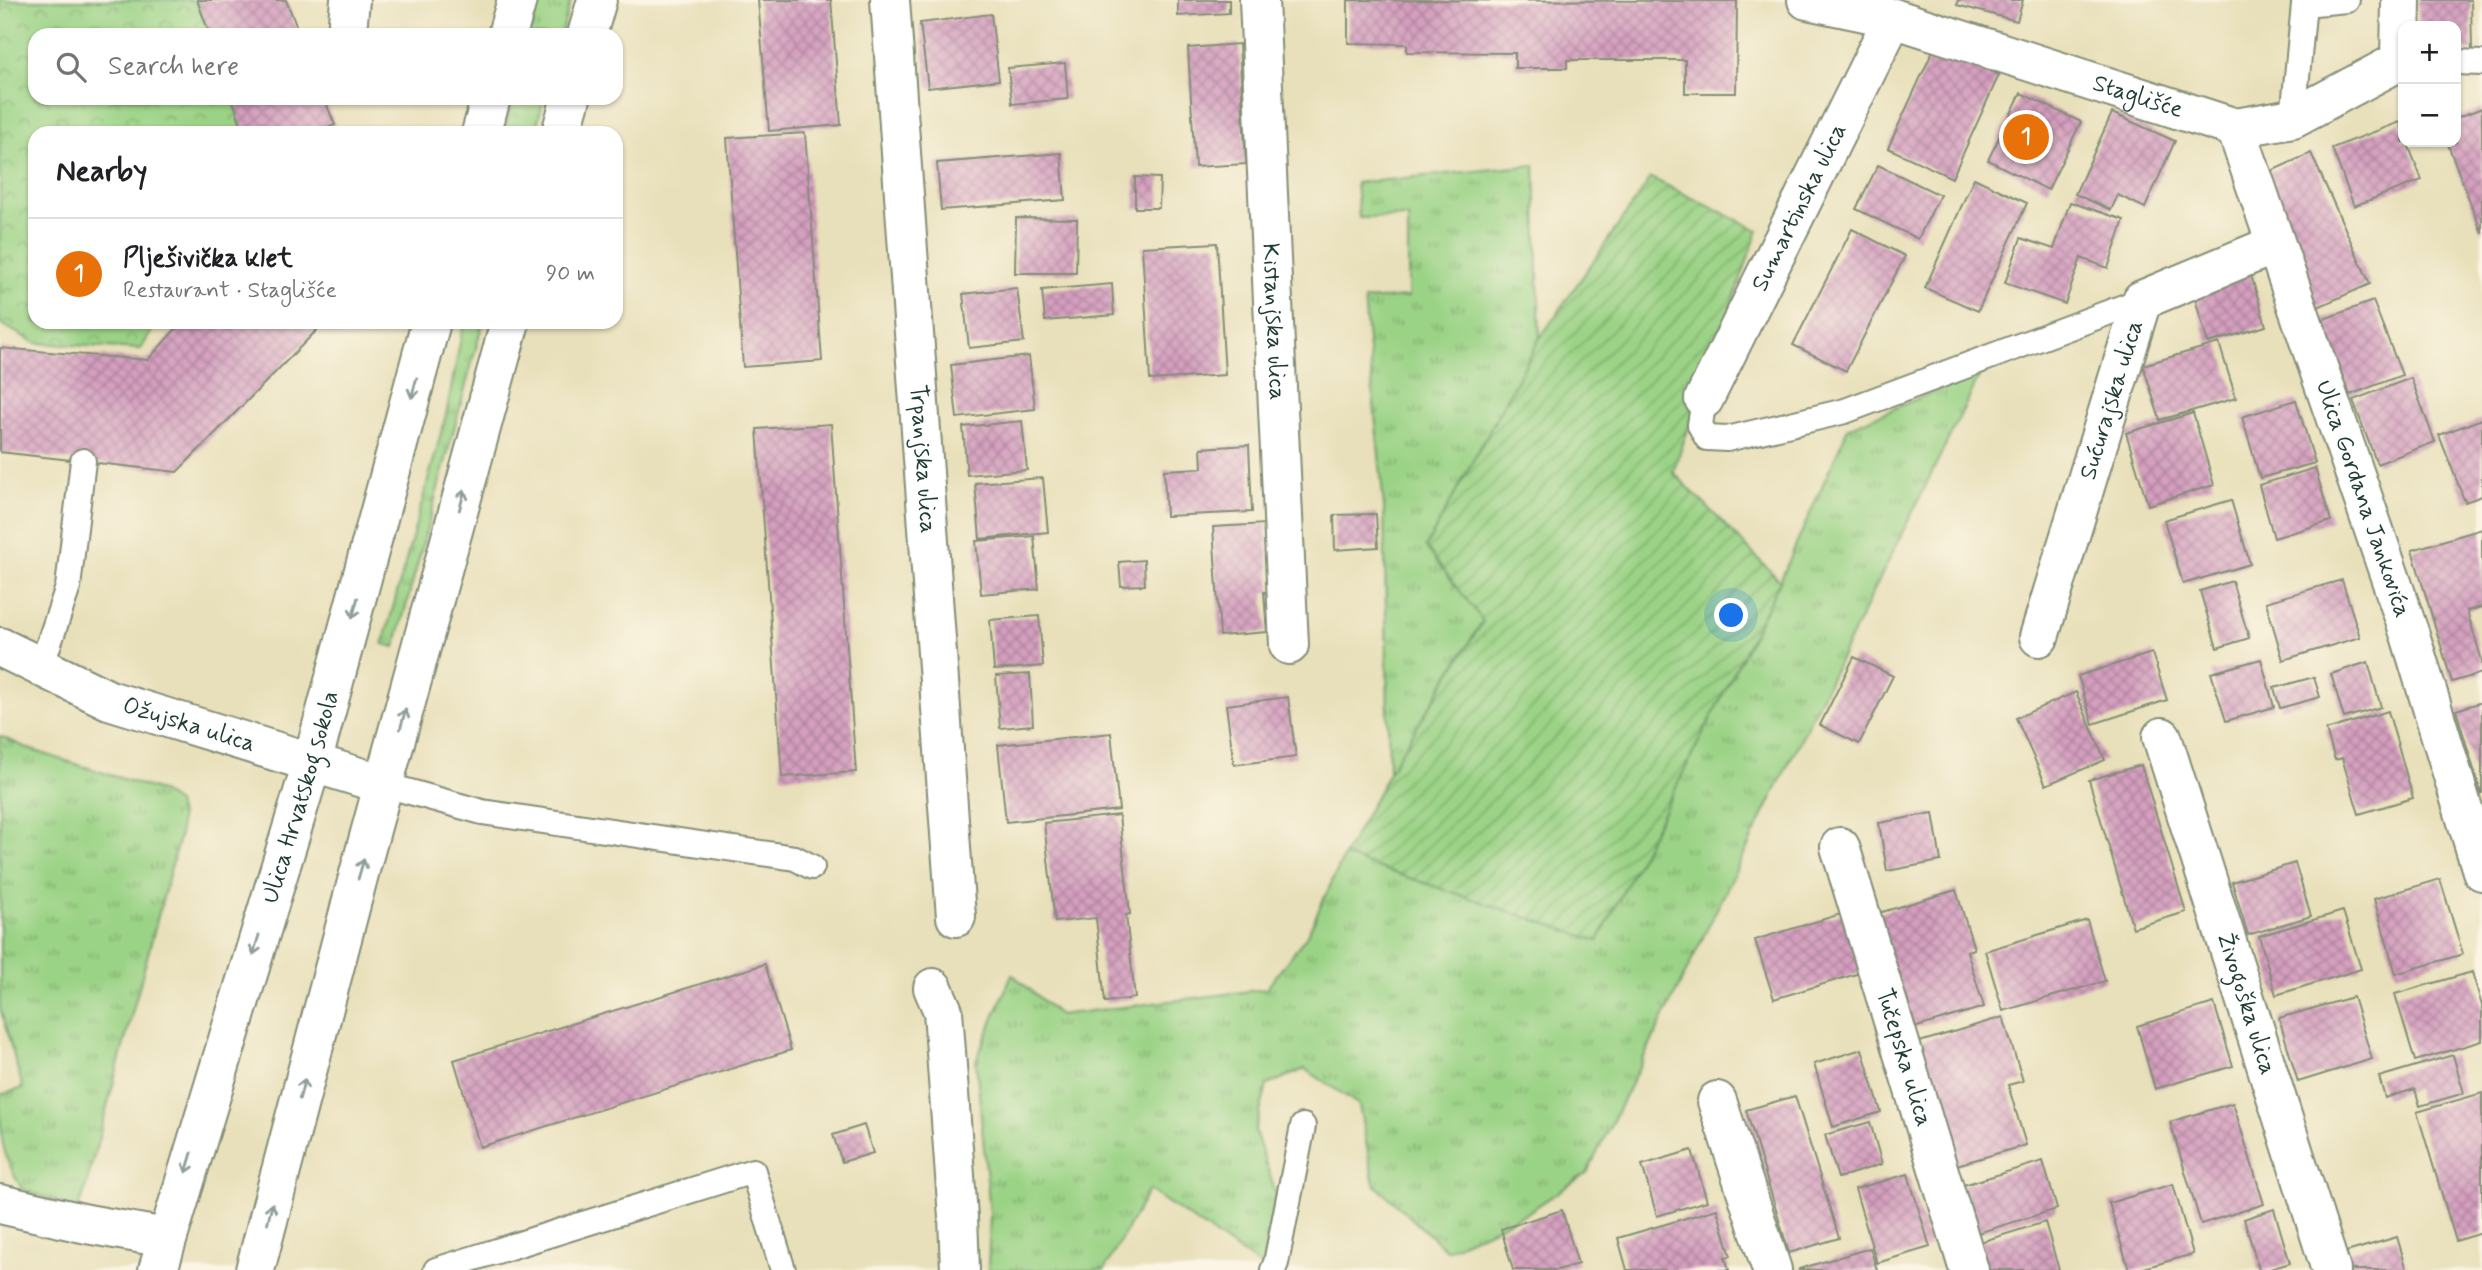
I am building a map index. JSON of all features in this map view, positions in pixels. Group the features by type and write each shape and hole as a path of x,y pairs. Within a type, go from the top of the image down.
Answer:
{"street":[{"path":"510,28 517,0"},
{"path":"589,28 597,0"},
{"name":"Trpanjska ulica","path":"890,0 956,917"},
{"name":"Kistanjska ulica","path":"1259,0 1289,645"},
{"name":"Staglišće","path":"1807,0 1893,18 2235,128 2294,118 2398,63"},
{"name":"Staglišće","path":"2401,0 2401,21"},
{"name":"Sumartinska ulica","path":"1703,399 1893,18"},
{"path":"483,126 489,105"},
{"path":"564,126 569,105"},
{"name":"Ulica Gordana Jankovića","path":"2235,128 2410,635 2482,871"},
{"name":"Sućurajska ulica","path":"2039,637 2142,300 2274,245"},
{"name":"Ulica Hrvatskog sokola","path":"162,1254 312,763 429,329"},
{"path":"256,1270 353,896 508,329"},
{"name":"Ožujska ulica","path":"0,648 109,700 385,785"},
{"name":"Živogoška ulica","path":"2162,737 2332,1270"},
{"name":"Tučepska ulica","path":"1840,847 1969,1270"},
{"path":"933,988 943,1011 960,1270"},
{"path":"1717,1101 1772,1270"},
{"path":"0,1204 87,1224 162,1254"}],"lane":[{"path":"2294,118 2304,4 2347,0"},
{"path":"2461,62 2482,63"},
{"path":"1703,399 1700,425 1707,438 1727,439 1845,411 2142,300"},
{"path":"41,667 68,587 83,461"},
{"path":"385,785 482,812 795,858 812,867"},
{"path":"1273,1270 1303,1126"},
{"path":"436,1270 753,1171 783,1270"}],"green space":[{"path":"0,0 197,0 207,28 28,28 28,105 234,105 242,126 28,126 28,329 153,329 141,349 35,343 0,323"},
{"path":"539,0 571,0 563,28 531,28"},
{"path":"510,105 542,105 537,126 506,126"},
{"path":"1535,165 1540,338 1426,547 1483,620 1389,772 1384,507 1364,300 1408,297 1408,217 1359,218 1356,183"},
{"path":"1651,178 1758,230 1673,472 1780,581 1598,941 1344,856 1389,772 1483,621 1426,547 1540,338"},
{"path":"463,329 481,329 395,647 383,644 446,415"},
{"path":"1982,371 1587,1173 1525,1214 1446,1250 1374,1184 1359,1105 1305,1069 1267,1085 1255,1131 1276,1194 1262,1267 1149,1190 1104,1270 988,1270 990,1214 976,1061 1012,974 1059,1015 1266,989 1307,935 1344,856 1598,941 1780,581 1848,428"},
{"path":"0,736 29,749 160,791 177,803 180,815 180,834 83,1197 77,1209 22,1189 9,1165 3,1144 0,1095 23,1088 0,1008"}],"building":[{"path":"197,0 286,0 297,28 207,28"},
{"path":"758,0 831,0 841,125 769,131"},
{"path":"1178,0 1229,0 1229,13 1178,16"},
{"path":"1348,0 1737,1 1736,93 1685,93 1685,60 1567,60 1567,68 1515,68 1515,53 1407,52 1407,44 1348,43"},
{"path":"1958,0 2023,0 2017,21 1957,5"},
{"path":"2418,0 2471,0 2472,50 2461,50 2461,21 2419,21"},
{"path":"991,14 999,80 928,88 920,23"},
{"path":"1239,44 1246,164 1195,167 1188,48"},
{"path":"1935,46 1999,75 1952,178 1888,148"},
{"path":"1065,63 1068,99 1012,104 1008,68"},
{"path":"2021,93 2081,122 2048,190 1988,160"},
{"path":"234,105 327,105 335,125 332,126 242,126"},
{"path":"2482,108 2482,233 2449,147 2461,147 2461,116"},
{"path":"2112,113 2175,141 2145,208 2118,195 2111,210 2075,194"},
{"path":"2398,123 2398,147 2409,147 2422,180 2354,206 2332,148"},
{"path":"805,133 822,361 743,367 727,138"},
{"path":"1061,153 1065,200 941,210 937,163"},
{"path":"2311,153 2370,284 2316,308 2258,177"},
{"path":"1878,165 1940,195 1918,239 1856,209"},
{"path":"1135,177 1160,178 1159,208 1135,208"},
{"path":"1974,178 2027,203 1978,311 1925,288"},
{"path":"2070,202 2124,220 2108,268 2081,258 2065,304 2005,283 2021,238 2054,249"},
{"path":"1016,218 1077,219 1076,273 1015,273"},
{"path":"1852,229 1905,256 1846,371 1793,345"},
{"path":"1217,243 1225,375 1150,380 1142,247"},
{"path":"2249,268 2266,326 2208,343 2191,285"},
{"path":"1112,284 1114,315 1045,321 1042,290"},
{"path":"1017,288 1024,342 969,348 963,294"},
{"path":"2373,301 2402,375 2350,395 2321,320"},
{"path":"176,329 318,329 177,472 0,452 0,348 148,360"},
{"path":"2219,343 2236,398 2160,420 2143,365"},
{"path":"1029,356 1035,409 957,418 951,365"},
{"path":"2411,378 2435,442 2377,464 2353,400"},
{"path":"2296,400 2315,463 2260,478 2242,417"},
{"path":"2193,413 2214,485 2148,505 2126,433"},
{"path":"2482,419 2482,496 2465,502 2439,435"},
{"path":"1022,421 1027,470 967,475 963,427"},
{"path":"831,424 856,772 782,777 757,429"},
{"path":"1249,445 1252,512 1166,516 1164,470 1202,468 1201,448"},
{"path":"2315,468 2331,521 2274,538 2259,485"},
{"path":"1043,478 1048,532 980,539 975,483"},
{"path":"2231,500 2250,564 2183,584 2164,520"},
{"path":"1376,514 1378,547 1335,550 1334,515"},
{"path":"1266,524 1271,592 1264,592 1267,632 1220,636 1213,527"},
{"path":"2482,529 2482,607 2467,611 2482,661 2482,673 2452,682 2412,550"},
{"path":"1034,536 1039,589 981,594 976,541"},
{"path":"1144,560 1145,585 1121,586 1119,562"},
{"path":"2342,580 2360,637 2283,660 2266,602"},
{"path":"2232,581 2249,638 2217,648 2200,591"},
{"path":"1039,616 1043,666 994,670 990,620"},
{"path":"2152,653 2167,700 2093,724 2078,676"},
{"path":"1854,657 1893,676 1859,744 1820,725"},
{"path":"2261,659 2274,707 2226,721 2211,673"},
{"path":"2368,662 2381,707 2344,718 2331,674"},
{"path":"1030,674 1033,725 1000,728 996,676"},
{"path":"2314,677 2320,697 2280,708 2274,688"},
{"path":"2076,692 2105,760 2046,785 2016,718"},
{"path":"1288,697 1296,757 1234,765 1226,705"},
{"path":"2482,702 2482,793 2481,793 2456,710"},
{"path":"2388,711 2413,798 2359,814 2342,758 2335,760 2326,730"},
{"path":"1111,733 1119,810 1006,822 998,745"},
{"path":"2141,765 2186,912 2133,928 2089,780"},
{"path":"1933,813 1941,861 1887,871 1879,823"},
{"path":"1119,815 1130,914 1126,915 1135,998 1105,1002 1096,918 1055,922 1044,823"},
{"path":"2295,863 2311,916 2248,935 2232,882"},
{"path":"2440,879 2463,954 2396,974 2374,899"},
{"path":"1956,890 1974,949 1967,951 1984,1007 1907,1030 1872,915"},
{"path":"2343,911 2361,969 2276,995 2259,936"},
{"path":"1844,913 1863,972 1774,999 1755,940"},
{"path":"2087,920 2105,981 2003,1011 1985,951"},
{"path":"765,964 791,1050 480,1147 454,1060"},
{"path":"2472,972 2482,1006 2482,1041 2415,1061 2395,994"},
{"path":"2353,997 2372,1059 2298,1082 2279,1018"},
{"path":"2214,1003 2233,1066 2155,1089 2137,1026"},
{"path":"2003,1017 2023,1081 2008,1085 2026,1145 1950,1167 1913,1044"},
{"path":"1862,1049 1881,1112 1833,1127 1814,1064"},
{"path":"2453,1055 2464,1093 2420,1106 2415,1089 2385,1098 2379,1077"},
{"path":"2482,1093 2482,1233 2456,1241 2417,1112"},
{"path":"1795,1096 1839,1238 1789,1253 1746,1110"},
{"path":"2233,1103 2264,1204 2201,1224 2170,1122"},
{"path":"1870,1122 1882,1164 1838,1178 1825,1135"},
{"path":"864,1125 873,1153 842,1162 833,1135"},
{"path":"1692,1150 1707,1201 1657,1216 1642,1165"},
{"path":"2043,1161 2057,1209 1971,1235 1957,1187"},
{"path":"1908,1174 1930,1247 1877,1263 1855,1189"},
{"path":"2173,1184 2193,1254 2129,1270 2109,1203"},
{"path":"1717,1209 1731,1256 1725,1257 1729,1270 1627,1270 1618,1238"},
{"path":"2274,1209 2290,1263 2259,1270 2244,1219"},
{"path":"1562,1210 1578,1264 1557,1270 1513,1270 1501,1229"},
{"path":"2045,1222 2059,1270 1982,1270 1974,1244"},
{"path":"2397,1237 2407,1270 2349,1270 2343,1253"},
{"path":"1870,1248 1877,1270 1799,1270 1799,1269"}],"place":[{"name":"Plješivička klet","path":"2026,137"}]}
